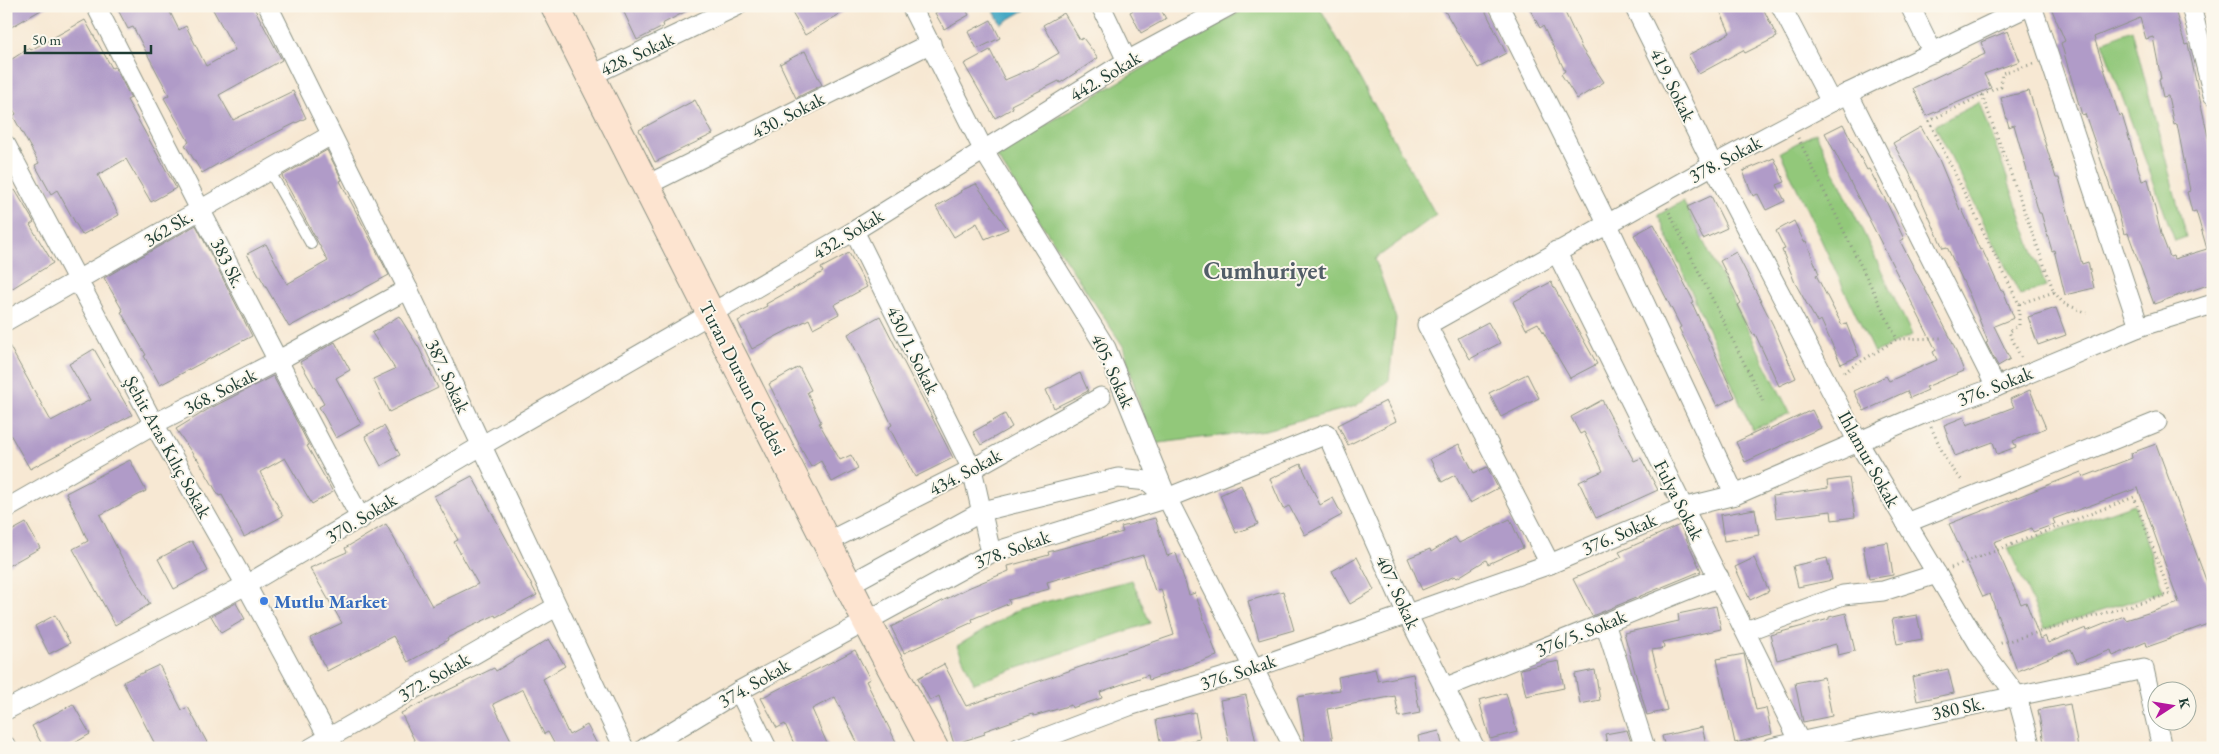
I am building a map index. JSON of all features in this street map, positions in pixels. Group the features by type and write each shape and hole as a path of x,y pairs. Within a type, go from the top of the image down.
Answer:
{"street":[{"name":"383 Sk.","path":"96,6 201,208 277,361 361,519"},
{"name":"387. Sokak","path":"268,6 408,289 624,748"},
{"name":"Turan Dursun Caddesi","path":"555,6 848,585 934,748"},
{"name":"428. Sokak","path":"590,76 737,6"},
{"name":"405. Sokak","path":"911,6 984,151 1106,348 1167,498 1294,748"},
{"path":"1101,6 1127,61"},
{"name":"442. Sokak","path":"984,151 1127,61 1229,6"},
{"path":"1499,6 1608,225 1735,495"},
{"name":"419. Sokak","path":"1634,6 1713,164"},
{"path":"1781,6 1831,102"},
{"path":"1910,6 1933,53"},
{"path":"2031,6 2139,327"},
{"name":"378. Sokak","path":"1550,564 1427,325 1556,251 1608,225 1713,164 1848,93 2031,6"},
{"path":"2191,6 2213,95"},
{"name":"430. Sokak","path":"645,186 931,43"},
{"path":"1848,93 1996,387"},
{"name":"362 Sk.","path":"6,321 78,282 201,208 331,135"},
{"name":"Şehit Aras Kılıç Sokak","path":"6,145 154,424 246,585 331,743"},
{"name":"432. Sokak","path":"710,314 854,231 984,151"},
{"name":"Ihlamur Sokak","path":"1713,164 1858,442 1981,648 2017,696 2032,748"},
{"name":"430/1. Sokak","path":"854,231 972,469 991,553"},
{"name":"Fulya Sokak","path":"1556,251 1682,508 1719,577 1802,744"},
{"name":"368. Sokak","path":"6,509 154,424 277,361 408,289"},
{"name":"376. Sokak","path":"1018,748 1129,706 1254,668 1550,564 1682,508 1735,495 1925,413 1996,387 2139,327 2213,304"},
{"name":"370. Sokak","path":"6,710 246,585 361,519 481,446 710,314"},
{"name":"434. Sokak","path":"827,542 972,469 1101,398"},
{"path":"1906,523 1973,494 2157,422"},
{"name":"378. Sokak","path":"866,620 991,553 1167,498 1327,434"},
{"name":"407. Sokak","path":"1327,434 1407,614 1474,748"},
{"path":"848,585 983,511 1118,478 1148,481 1167,498"},
{"path":"1746,631 1843,595 1883,591 1937,574"},
{"name":"376/5. Sokak","path":"1444,688 1719,577"},
{"name":"372. Sokak","path":"311,748 331,743 556,607"},
{"name":"374. Sokak","path":"645,748 738,691 866,620"},
{"path":"1605,623 1645,748"},
{"name":"380 Sk.","path":"1771,748 1802,744 2144,669 2162,748"},
{"path":"738,691 767,748"}],"lane":[{"path":"269,170 312,244"}],"path":[{"path":"2028,374 2009,332 2019,325 2019,304 1929,121 2001,86 2002,74 2048,59"},
{"path":"1982,95 2054,292 2063,303 2088,313"},
{"path":"1791,124 1897,338"},
{"path":"1660,194 1764,401"},
{"path":"2019,304 2054,292"},
{"path":"1844,372 1897,338 1943,338"},
{"path":"1925,413 1947,462 1973,494"},
{"path":"1937,574 2134,497 2170,594 1981,648"}],"green space":[{"path":"1250,6 1319,6 1436,215 1375,259 1396,319 1389,380 1356,406 1266,430 1151,444 1123,346 995,154"},
{"path":"2132,30 2186,237 2175,241 2102,42"},
{"path":"1980,102 2046,287 2020,295 1935,125"},
{"path":"1816,133 1912,335 1874,353 1780,152"},
{"path":"1683,201 1790,413 1752,430 1658,215"},
{"path":"2134,504 2163,591 2045,629 2008,548"},
{"path":"1132,580 1150,623 974,683 957,646 1021,608"}],"water":[{"path":"991,6 1023,6 1025,10 1001,24"}],"building":[{"path":"6,6 48,6 6,30"},
{"path":"116,6 167,6 179,30 186,26 206,66 235,50 211,6 253,6 282,60 219,95 233,120 293,91 306,118 251,145 202,173 185,145 189,142 164,98 169,95 133,27 128,29"},
{"path":"621,6 696,6 662,24 663,27 637,40"},
{"path":"788,6 853,6 805,35"},
{"path":"946,6 964,6 969,15 944,29 935,13"},
{"path":"1141,6 1159,6 1166,19 1141,33 1130,12"},
{"path":"1442,6 1483,6 1506,53 1478,68"},
{"path":"1528,6 1562,6 1582,49 1604,82 1577,99 1561,74 1565,71 1543,26 1540,28"},
{"path":"1718,6 1762,6 1777,37 1745,53 1743,50 1699,74 1688,55 1730,33"},
{"path":"2059,6 2174,6 2185,45 2188,44 2213,160 2213,283 2154,304 2128,233 2124,234 2117,207 2085,114 2082,115 2061,43 2065,41 2052,10","holes":["2140,18 2146,39 2153,37 2163,97 2168,96 2174,125 2177,124 2190,191 2187,192 2192,212 2196,211 2207,249 2174,259 2173,256 2170,257 2161,234 2148,179 2142,181 2122,115 2119,116 2094,37"]},
{"path":"1064,13 1080,40 1083,38 1098,58 1060,83 1059,81 1011,105 1013,108 995,118 964,64 990,50 1005,80 1035,67 1059,53 1043,25"},
{"path":"85,20 112,68 115,67 131,98 127,100 176,188 151,202 126,159 98,175 119,215 82,235 57,190 51,194 35,165 39,163 13,116 16,114 6,98 6,63 29,48 31,50"},
{"path":"991,20 1000,38 977,49 968,32"},
{"path":"2008,31 2020,61 1984,74 1991,88 1926,116 1913,88 1985,54 1981,42"},
{"path":"805,51 822,85 796,98 780,64"},
{"path":"2029,91 2056,178 2059,178 2082,264 2088,262 2094,288 2065,295 2054,250 2052,251 2041,213 2039,213 2014,125 2009,127 2001,98"},
{"path":"695,100 713,134 655,162 639,130"},
{"path":"1843,124 1867,170 1869,169 1884,197 1904,239 1900,241 1950,337 1964,371 1926,387 1928,390 1910,398 1907,391 1864,411 1854,391 1886,376 1889,381 1937,360 1933,352 1936,350 1825,133"},
{"path":"1921,127 1938,157 1960,210 1962,209 1980,250 1982,249 2001,291 2003,290 2014,318 1994,326 2010,359 1998,366 1986,343 1988,342 1970,296 1947,247 1943,248 1909,172 1893,143"},
{"path":"327,150 342,180 340,181 389,275 350,296 349,294 289,327 247,254 266,244 287,284 328,261 282,176"},
{"path":"1774,158 1785,182 1777,185 1785,201 1766,210 1758,194 1753,196 1743,171"},
{"path":"976,184 1008,229 985,239 977,223 954,237 936,207 960,191"},
{"path":"15,190 34,222 30,225 53,263 11,289 6,280 6,195"},
{"path":"1711,196 1727,228 1703,239 1687,207"},
{"path":"1794,221 1804,242 1806,241 1819,274 1816,275 1842,325 1846,323 1859,356 1841,364 1821,320 1817,322 1795,283 1782,250 1785,249 1776,231"},
{"path":"1654,224 1694,302 1692,303 1735,397 1717,406 1679,328 1681,327 1634,235"},
{"path":"196,225 252,336 160,385 144,356 146,355 121,312 123,311 104,278"},
{"path":"1736,252 1773,325 1796,378 1779,386 1755,334 1753,335 1738,305 1741,303 1720,261"},
{"path":"849,253 867,287 834,305 839,314 813,328 809,319 752,349 738,321 823,272 821,268"},
{"path":"1551,282 1597,364 1570,378 1538,323 1526,329 1513,302"},
{"path":"2056,308 2066,335 2038,345 2028,317"},
{"path":"399,316 419,348 438,388 389,412 373,379 395,369 372,333"},
{"path":"880,316 953,458 915,477 889,427 892,425 848,334"},
{"path":"1488,322 1500,343 1470,359 1458,338"},
{"path":"6,340 51,421 90,400 69,364 94,349 132,415 30,469 6,427"},
{"path":"335,342 350,370 336,378 361,424 336,438 319,407 324,404 300,362"},
{"path":"799,367 811,390 807,392 821,422 819,423 840,460 851,455 858,468 832,482 821,461 811,467 769,384"},
{"path":"1080,373 1088,391 1054,408 1046,390"},
{"path":"1527,374 1539,398 1501,417 1489,393"},
{"path":"273,376 309,445 307,446 333,492 312,504 285,458 260,472 283,516 244,537 222,495 219,496 197,458 176,429 207,410"},
{"path":"2030,390 2046,428 2013,441 2016,447 1997,454 1993,442 1955,456 1944,425 1964,417 1967,425 2014,407 2010,399"},
{"path":"1602,400 1634,461 1641,458 1658,490 1596,518 1579,482 1603,471 1584,432 1580,434 1571,417"},
{"path":"1386,401 1396,421 1348,445 1338,425"},
{"path":"1812,410 1821,428 1745,462 1736,442 1768,427 1769,430"},
{"path":"1005,414 1012,427 981,445 973,432"},
{"path":"384,426 400,455 381,466 365,436"},
{"path":"1459,444 1474,473 1487,467 1498,488 1470,503 1455,475 1442,482 1430,459"},
{"path":"2156,444 2213,599 2213,622 2147,647 2146,642 2113,656 2111,650 2077,663 2071,649 2017,671 1990,594 1983,597 1949,524 2081,472 2083,477 2132,458 2131,453","holes":["2138,488 2179,603 2126,620 2124,616 2087,631 2086,628 2048,643 2045,636 2040,639 2026,602 2021,604 1994,542 2032,528 2033,532 2055,524 2053,519"]},
{"path":"130,460 146,491 100,515 122,558 150,604 115,625 73,549 88,541 66,493"},
{"path":"1301,464 1320,505 1333,498 1342,515 1305,535 1289,506 1283,509 1270,479"},
{"path":"472,476 537,595 496,617 495,615 447,638 448,640 408,662 393,636 327,671 310,638 342,623 310,568 347,552 345,548 386,524 432,606 478,584 454,542 458,540 434,496"},
{"path":"1849,478 1855,517 1832,520 1831,511 1776,518 1773,496 1828,488 1827,481"},
{"path":"1241,485 1258,524 1236,533 1220,495"},
{"path":"1755,509 1759,535 1724,541 1720,515"},
{"path":"1155,518 1167,556 1176,553 1189,595 1195,593 1217,656 1149,680 1148,675 1100,692 1102,698 1072,708 1071,705 1034,716 1033,714 984,731 985,734 954,744 939,696 930,701 918,678 944,664 966,706 1174,635 1161,589 1155,591 1143,555 1047,582 1049,589 1008,600 1010,603 972,619 973,622 904,653 891,627 968,588 1009,571 1008,566 1049,555 1048,552 1123,532 1121,527"},
{"path":"1510,519 1523,548 1488,564 1486,560 1457,578 1455,576 1422,590 1408,558 1430,549 1431,552 1455,537 1459,543"},
{"path":"26,523 40,548 6,567 6,534"},
{"path":"1680,525 1701,571 1592,616 1573,579 1622,557 1619,552"},
{"path":"192,541 208,571 174,589 158,559"},
{"path":"1888,542 1893,575 1869,579 1863,546"},
{"path":"1357,557 1374,590 1350,604 1332,571"},
{"path":"1754,558 1769,591 1750,600 1735,567"},
{"path":"1827,558 1832,580 1798,587 1793,566"},
{"path":"1283,591 1294,630 1259,640 1248,601"},
{"path":"236,603 245,619 221,633 211,616"},
{"path":"1716,606 1721,629 1663,642 1664,648 1652,650 1667,710 1647,715 1624,633 1679,621 1678,614"},
{"path":"1846,613 1855,651 1838,655 1836,644 1777,660 1770,635"},
{"path":"55,615 70,643 49,654 35,626"},
{"path":"1917,615 1922,639 1897,644 1892,619"},
{"path":"549,639 565,666 543,679 569,735 587,725 599,748 544,748 554,743 548,732 544,734 523,689 493,704 515,748 418,748 401,713 494,668 496,671"},
{"path":"855,650 870,679 866,681 899,748 860,748 835,697 812,709 829,748 796,748 785,724 777,728 761,698"},
{"path":"1744,654 1756,710 1766,708 1772,734 1735,743 1717,659"},
{"path":"1559,661 1564,688 1526,696 1520,669"},
{"path":"159,665 182,710 188,707 210,748 157,748 123,682"},
{"path":"1375,669 1378,681 1413,674 1420,713 1399,717 1395,696 1327,709 1334,748 1306,748 1297,697 1340,690 1338,677"},
{"path":"1948,669 1954,693 1917,701 1912,677"},
{"path":"1595,670 1600,700 1580,704 1575,674"},
{"path":"1824,677 1832,716 1803,722 1795,683"},
{"path":"1506,693 1517,732 1490,739 1479,700"},
{"path":"1246,695 1257,748 1230,748 1220,700"},
{"path":"73,704 90,734 66,748 44,748 32,726"},
{"path":"2070,704 2078,748 2045,748 2038,710"},
{"path":"1195,712 1200,739 1161,747 1156,720"},
{"path":"1702,727 1707,748 1665,748 1662,736"},
{"path":"1627,730 1633,748 1608,748 1605,734"},
{"path":"1439,731 1443,748 1420,748 1418,736"}],"place":[{"name":"Mutlu Market","path":"264,601"}],"district":[{"name":"Cumhuriyet","path":"1265,270"}]}
